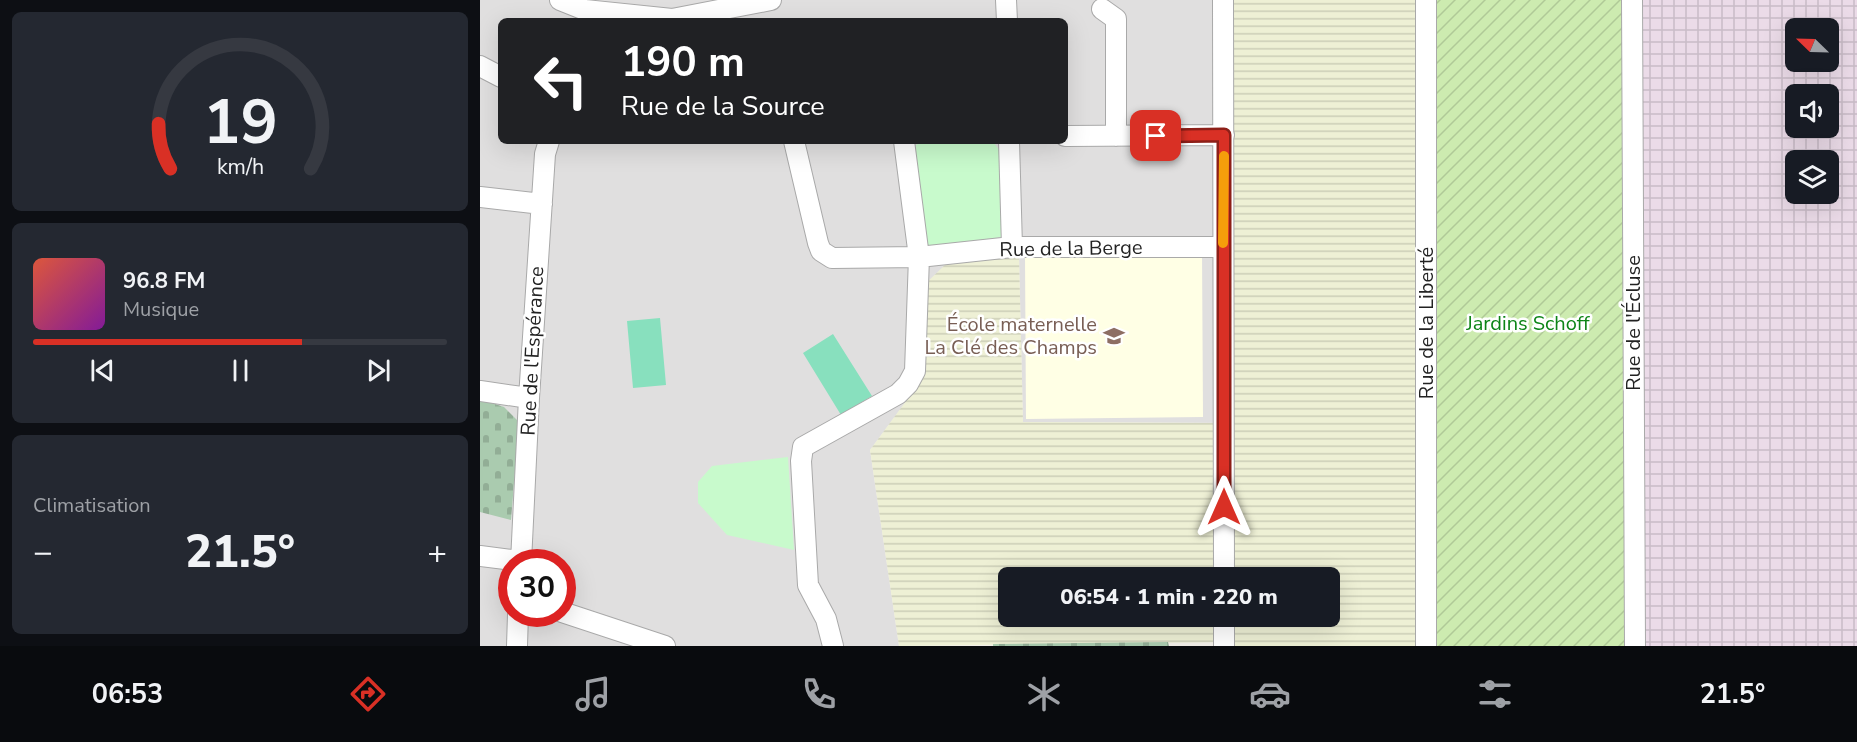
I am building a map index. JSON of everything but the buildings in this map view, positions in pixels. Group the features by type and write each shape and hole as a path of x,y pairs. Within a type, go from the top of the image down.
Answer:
{"street":[{"path":"560,0 585,10 662,18"},
{"path":"677,18 771,0"},
{"path":"1006,0 1007,18"},
{"path":"1223,0 1224,567"},
{"name":"Rue de la Liberté","path":"1426,0 1426,646"},
{"name":"Rue de l'Écluse","path":"1632,0 1635,646"},
{"path":"1102,9 1116,19 1116,136"},
{"path":"480,66 498,75"},
{"path":"1068,136 1224,135"},
{"name":"Rue de l'Espérance","path":"522,549 529,398 545,154 548,144"},
{"name":"Rue de la Berge","path":"795,144 821,251 832,258 919,257 1012,247 1223,246"},
{"path":"833,646 826,619 808,585 801,461 803,447 898,394 908,384 915,371 919,257 904,144"},
{"path":"1009,144 1012,247"},
{"path":"480,197 542,204"},
{"path":"480,391 529,398"},
{"path":"480,556 498,558"},
{"path":"576,617 665,646"},
{"path":"517,646 518,627"},
{"path":"1224,627 1224,646"}],"shaded area":[{"path":"480,0 1233,0 1233,423 1023,422 1019,256 923,287 921,382 870,450 899,646 480,646"},
{"path":"1233,0 1430,0 1432,646 1233,646 1233,642 899,646 870,450 920,382 923,286 948,262 1019,256 1023,422 1233,423"},
{"path":"1623,0 1857,0 1857,646 1628,646"},
{"name":"École maternelle La Clé des Champs","path":"1202,254 1203,417 1026,419 1025,255"}],"green space":[{"name":"Jardins Schoff","path":"1430,0 1623,0 1628,646 1432,646"},
{"path":"918,144 995,144 1000,151 1002,237 925,248 914,146"},
{"path":"660,318 666,385 633,388 627,321"},
{"path":"833,334 872,396 841,415 803,353"},
{"path":"480,399 504,407 519,422 511,520 480,512"},
{"path":"788,457 794,550 727,535 698,503 698,482 712,466"},
{"path":"1168,642 1169,646 993,646 993,644"}],"slow traffic":[{"path":"1223,243 1224,156"}],"place":[{"name":"École maternelle La Clé des Champs","path":"1114,336"}],"route":[{"path":"1156,136 1224,135 1224,507"}]}
